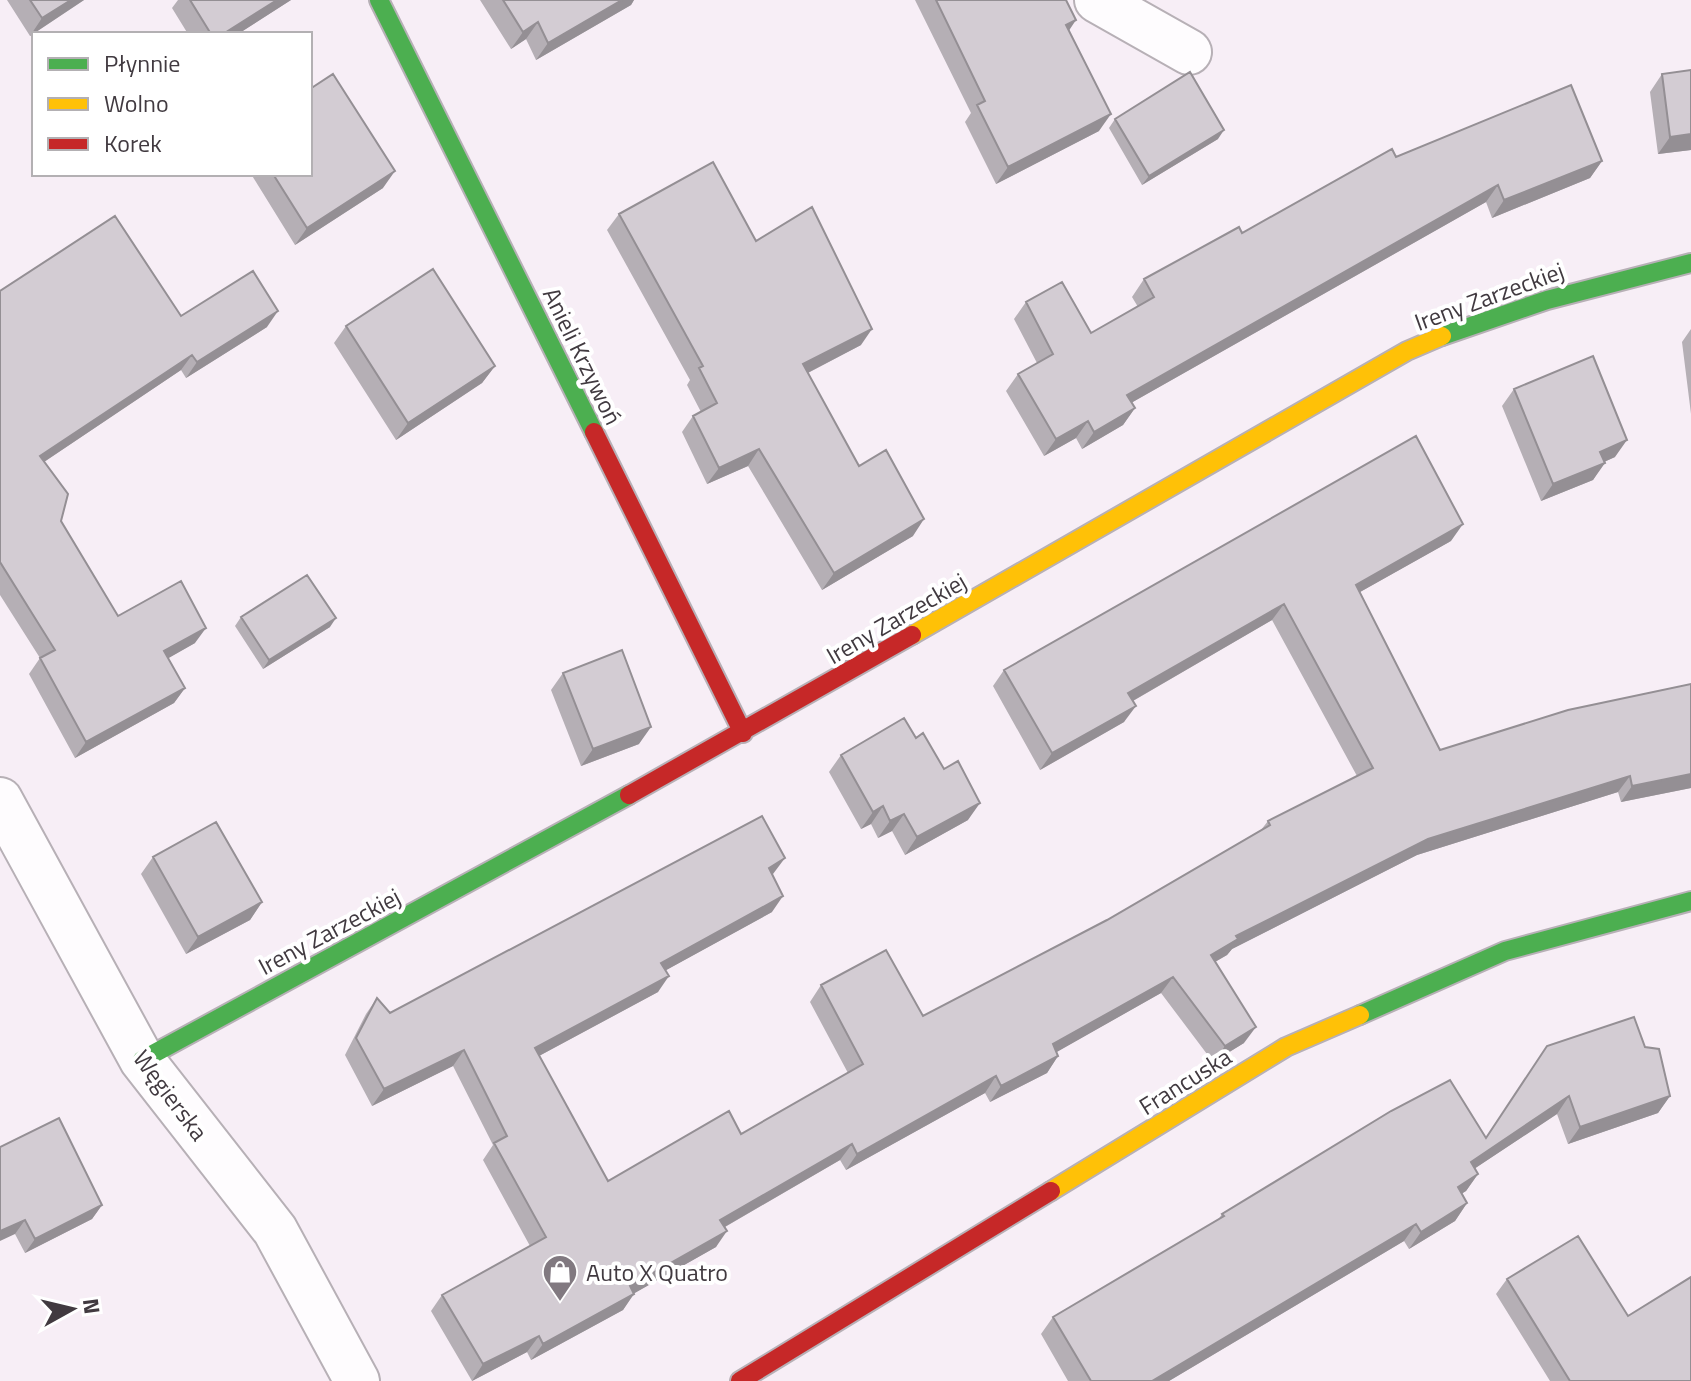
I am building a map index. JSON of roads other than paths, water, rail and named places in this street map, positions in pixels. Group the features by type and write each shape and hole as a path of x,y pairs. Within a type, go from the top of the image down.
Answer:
{"street":[{"name":"Anieli Krzywoń","path":"379,0 743,733"},
{"path":"1097,0 1189,52"},
{"name":"Ireny Zarzeckiej","path":"142,1060 743,733 1407,351 1489,316 1603,281 1691,263"},
{"name":"Węgierska","path":"0,800 142,1060 275,1230 357,1381"},
{"name":"Francuska","path":"740,1381 1286,1047 1505,951 1691,901"}],"place":[{"name":"Auto X Quatro","path":"560,1303"}]}
